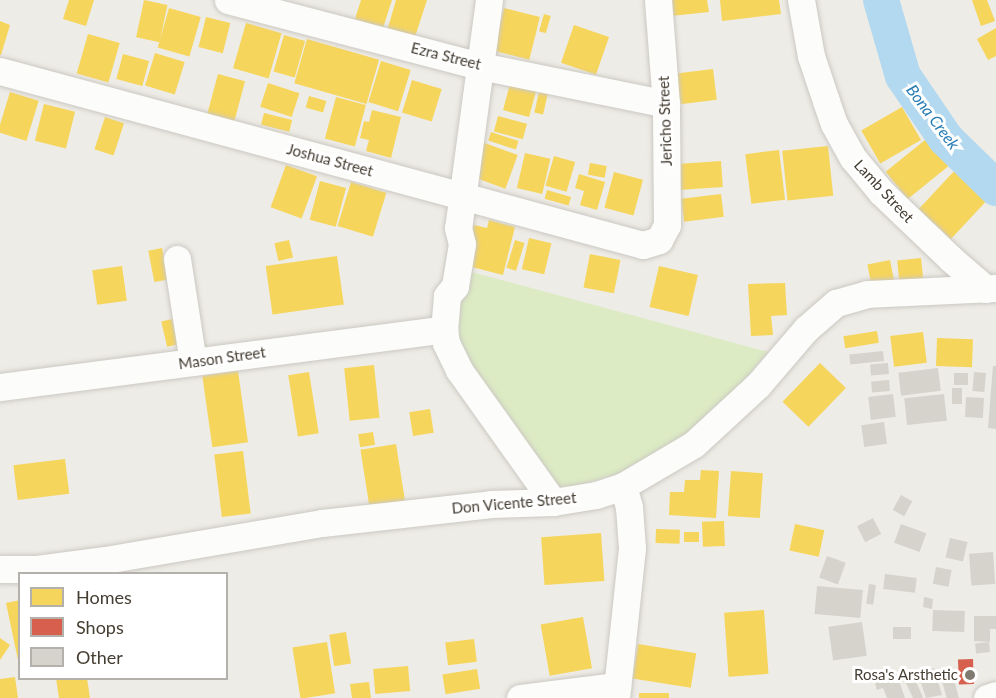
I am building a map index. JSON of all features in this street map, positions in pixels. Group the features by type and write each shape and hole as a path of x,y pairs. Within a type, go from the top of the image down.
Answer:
{"street":[{"name":"Ezra Street","path":"228,0 480,66 666,104"},
{"path":"489,0 458,228 462,244 454,286 447,297 444,329 446,344 459,370 553,502"},
{"name":"Jericho Street","path":"658,0 666,104 667,225 659,240"},
{"name":"Lamb Street","path":"801,0 812,56 826,101 834,124 853,158 881,192 951,259 991,288"},
{"name":"Joshua Street","path":"0,70 643,245 659,240"},
{"path":"177,259 193,362"},
{"name":"Don Vicente Street","path":"0,569 37,569 105,560 322,523 491,504 553,502 596,495 623,486 694,444 758,385 806,329 836,303 867,294 991,288"},
{"name":"Mason Street","path":"0,388 444,329"},
{"path":"520,698 617,692 632,548 629,507 623,486"},
{"path":"987,698 996,695"}],"green space":[{"path":"464,270 768,352 734,392 677,441 622,472 557,492 459,350 453,324"}],"building: Homes":[{"path":"69,0 94,0 86,26 63,19"},
{"path":"144,0 167,5 160,42 136,37"},
{"path":"361,0 392,0 383,28 355,19"},
{"path":"396,0 427,0 414,40 387,31"},
{"path":"669,0 707,0 709,12 671,16"},
{"path":"720,0 779,0 781,14 722,21"},
{"path":"972,0 987,0 995,21 981,26"},
{"path":"169,8 201,17 189,57 158,47"},
{"path":"504,8 540,17 529,60 493,51"},
{"path":"544,14 551,16 546,33 539,31"},
{"path":"206,17 230,23 223,53 199,47"},
{"path":"0,21 10,25 1,55 0,55"},
{"path":"246,23 282,33 269,78 233,68"},
{"path":"574,25 609,37 596,75 561,63"},
{"path":"996,28 996,56 988,60 977,39"},
{"path":"88,34 120,43 108,83 77,73"},
{"path":"284,35 305,41 295,78 274,72"},
{"path":"307,39 379,60 366,104 294,83"},
{"path":"155,53 185,62 175,95 145,86"},
{"path":"123,54 149,61 142,86 116,79"},
{"path":"381,61 411,70 398,111 368,102"},
{"path":"713,69 717,100 672,105 668,74"},
{"path":"218,74 245,81 234,122 207,115"},
{"path":"412,80 442,89 432,122 402,113"},
{"path":"268,83 299,93 292,117 260,107"},
{"path":"510,84 536,91 529,117 503,110"},
{"path":"10,92 39,101 26,141 0,133 0,125"},
{"path":"539,92 548,94 543,114 534,112"},
{"path":"309,96 326,101 323,112 306,108"},
{"path":"336,97 366,105 355,147 325,139"},
{"path":"44,104 75,112 66,149 35,141"},
{"path":"902,107 921,140 880,163 861,130"},
{"path":"372,110 401,117 391,158 366,151 369,140 360,138 364,121 369,122"},
{"path":"264,113 292,120 289,132 261,125"},
{"path":"498,116 527,124 523,139 494,131"},
{"path":"105,117 124,123 114,156 94,149"},
{"path":"491,132 519,141 516,150 488,141"},
{"path":"930,136 952,163 908,199 886,172"},
{"path":"482,142 518,155 505,189 470,176"},
{"path":"828,146 833,196 787,201 782,151"},
{"path":"779,150 785,200 751,204 745,154"},
{"path":"525,153 550,159 542,194 517,188"},
{"path":"554,156 575,162 567,192 545,186"},
{"path":"721,161 723,187 679,190 677,164"},
{"path":"590,163 607,166 605,178 588,175"},
{"path":"286,165 317,176 302,219 271,207"},
{"path":"957,168 989,198 951,239 919,209"},
{"path":"614,172 643,180 633,216 604,208"},
{"path":"579,174 605,182 597,210 580,205 584,191 575,188"},
{"path":"320,181 346,188 336,227 310,220"},
{"path":"351,182 386,193 373,237 338,226"},
{"path":"547,190 571,197 569,206 545,199"},
{"path":"721,194 724,217 684,222 681,199"},
{"path":"489,220 515,227 503,275 464,265 474,225 487,228"},
{"path":"529,238 551,243 544,274 522,269"},
{"path":"289,240 293,258 278,261 274,243"},
{"path":"515,240 525,243 516,271 507,268"},
{"path":"162,248 168,279 154,282 148,251"},
{"path":"590,254 620,260 614,293 584,287"},
{"path":"337,256 344,305 273,315 266,266"},
{"path":"921,258 924,287 900,289 897,261"},
{"path":"890,260 895,286 872,290 867,264"},
{"path":"122,266 127,301 97,305 92,270"},
{"path":"659,266 698,275 689,316 650,307"},
{"path":"785,283 787,315 771,316 773,335 751,336 748,284"},
{"path":"172,319 178,344 167,347 161,321"},
{"path":"877,331 879,343 845,348 843,336"},
{"path":"923,332 927,363 894,367 890,336"},
{"path":"937,338 973,339 972,367 936,366"},
{"path":"820,363 846,388 808,427 782,402"},
{"path":"374,365 380,418 350,421 344,368"},
{"path":"238,371 248,442 212,447 202,376"},
{"path":"309,372 319,433 298,437 288,375"},
{"path":"430,409 434,433 413,436 409,412"},
{"path":"373,432 375,445 360,447 358,434"},
{"path":"396,444 405,501 370,507 360,450"},
{"path":"243,451 251,514 222,517 214,455"},
{"path":"65,459 69,494 18,500 13,465"},
{"path":"701,470 719,471 716,518 669,515 670,492 684,492 685,480 700,480"},
{"path":"731,471 763,473 760,518 728,516"},
{"path":"724,521 725,546 703,547 702,522"},
{"path":"795,524 824,530 819,557 789,550"},
{"path":"656,529 680,530 679,544 656,543"},
{"path":"684,532 699,532 699,542 684,542"},
{"path":"601,533 604,581 544,585 541,537"},
{"path":"18,600 18,660 6,603"},
{"path":"764,610 768,674 729,677 724,613"},
{"path":"583,617 592,668 550,676 541,624"},
{"path":"346,632 351,664 334,666 329,635"},
{"path":"0,638 10,645 0,660"},
{"path":"474,639 477,662 448,665 445,643"},
{"path":"327,642 335,693 300,698 292,647"},
{"path":"638,644 696,653 691,688 633,679"},
{"path":"408,666 410,691 375,694 373,669"},
{"path":"477,669 480,689 446,694 442,674"},
{"path":"15,677 18,698 0,698 0,679"},
{"path":"56,680 87,680 90,698 59,698"},
{"path":"369,682 371,698 352,698 350,684"},
{"path":"639,693 669,693 669,698 639,698"}],"building: Shops":[{"path":"973,659 974,684 959,685 958,660"}],"building: Other":[{"path":"883,351 884,361 850,364 849,355"},
{"path":"888,363 889,374 871,376 870,365"},
{"path":"993,366 996,366 996,429 988,428"},
{"path":"938,368 941,391 901,396 898,373"},
{"path":"974,372 986,373 984,392 972,391"},
{"path":"954,373 968,373 968,385 954,385"},
{"path":"889,380 890,391 872,393 871,382"},
{"path":"952,388 962,388 962,404 952,404"},
{"path":"893,394 896,417 871,420 868,397"},
{"path":"944,394 947,421 907,425 904,398"},
{"path":"966,397 984,398 983,418 965,417"},
{"path":"884,422 887,444 864,447 861,425"},
{"path":"901,495 912,501 904,516 893,510"},
{"path":"873,518 881,534 865,542 857,526"},
{"path":"901,524 926,533 920,552 894,543"},
{"path":"950,538 968,542 963,562 946,557"},
{"path":"993,552 995,584 971,586 969,554"},
{"path":"827,556 846,563 838,584 819,578"},
{"path":"936,567 952,570 948,587 933,584"},
{"path":"885,574 917,578 915,593 883,589"},
{"path":"869,584 876,585 873,605 866,604"},
{"path":"817,586 863,590 860,618 815,614"},
{"path":"924,597 933,599 932,609 923,607"},
{"path":"933,610 965,611 964,632 932,631"},
{"path":"974,616 996,616 996,629 990,629 990,642 974,641"},
{"path":"862,622 867,656 833,660 828,627"},
{"path":"893,627 911,627 911,639 893,639"},
{"path":"989,642 990,652 976,653 975,643"},
{"path":"934,668 942,695 926,698 918,674"},
{"path":"951,668 959,698 947,698 939,671"},
{"path":"896,672 905,698 887,698 883,688 877,690 874,680"},
{"path":"912,673 922,698 913,698 903,677"}],"waterway":[{"name":"Bona Creek","path":"881,0 903,76 946,139 996,188"}],"place":[{"name":"Rosa's Arsthetic","path":"970,675"}]}
